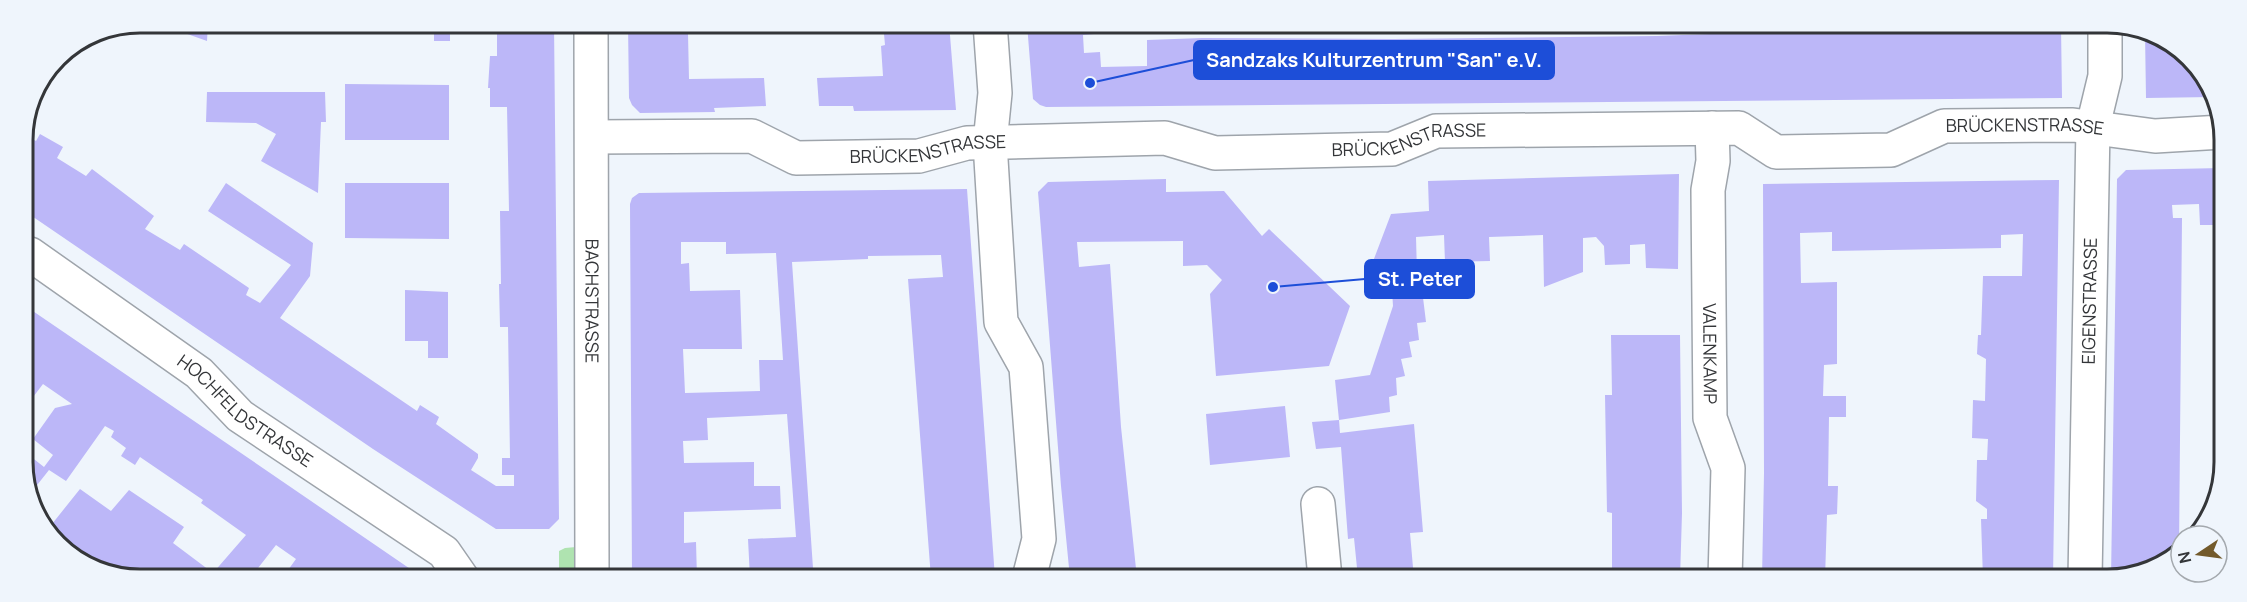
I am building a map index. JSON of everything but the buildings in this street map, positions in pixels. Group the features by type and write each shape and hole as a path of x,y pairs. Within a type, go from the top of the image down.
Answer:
{"street":[{"name":"BACHSTRASSE","path":"591,33 592,569"},
{"path":"991,33 995,93 990,143 1001,322 1026,367 1039,539 1031,569"},
{"name":"EIGENSTRASSE","path":"2085,569 2092,126 2105,76 2105,33"},
{"name":"BRÜCKENSTRASSE","path":"592,137 752,136 796,158 920,156 968,143 1165,138 1215,153 1392,149 1436,132 1740,128 1776,152 1891,150 1944,126 2092,126 2155,136 2213,133"},
{"name":"VALENKAMP","path":"1712,128 1713,161 1708,190 1710,418 1728,468 1725,569"},
{"name":"HOCHFELDSTRASSE","path":"33,256 199,373 240,416 444,552 456,569"},
{"path":"1318,504 1324,569"}],"green space":[{"path":"576,547 578,569 559,569 559,551"}],"place":[{"name":"Sandzaks Kulturzentrum \"San\" e.V.","path":"1090,83"},
{"name":"St. Peter","path":"1273,287"}]}
